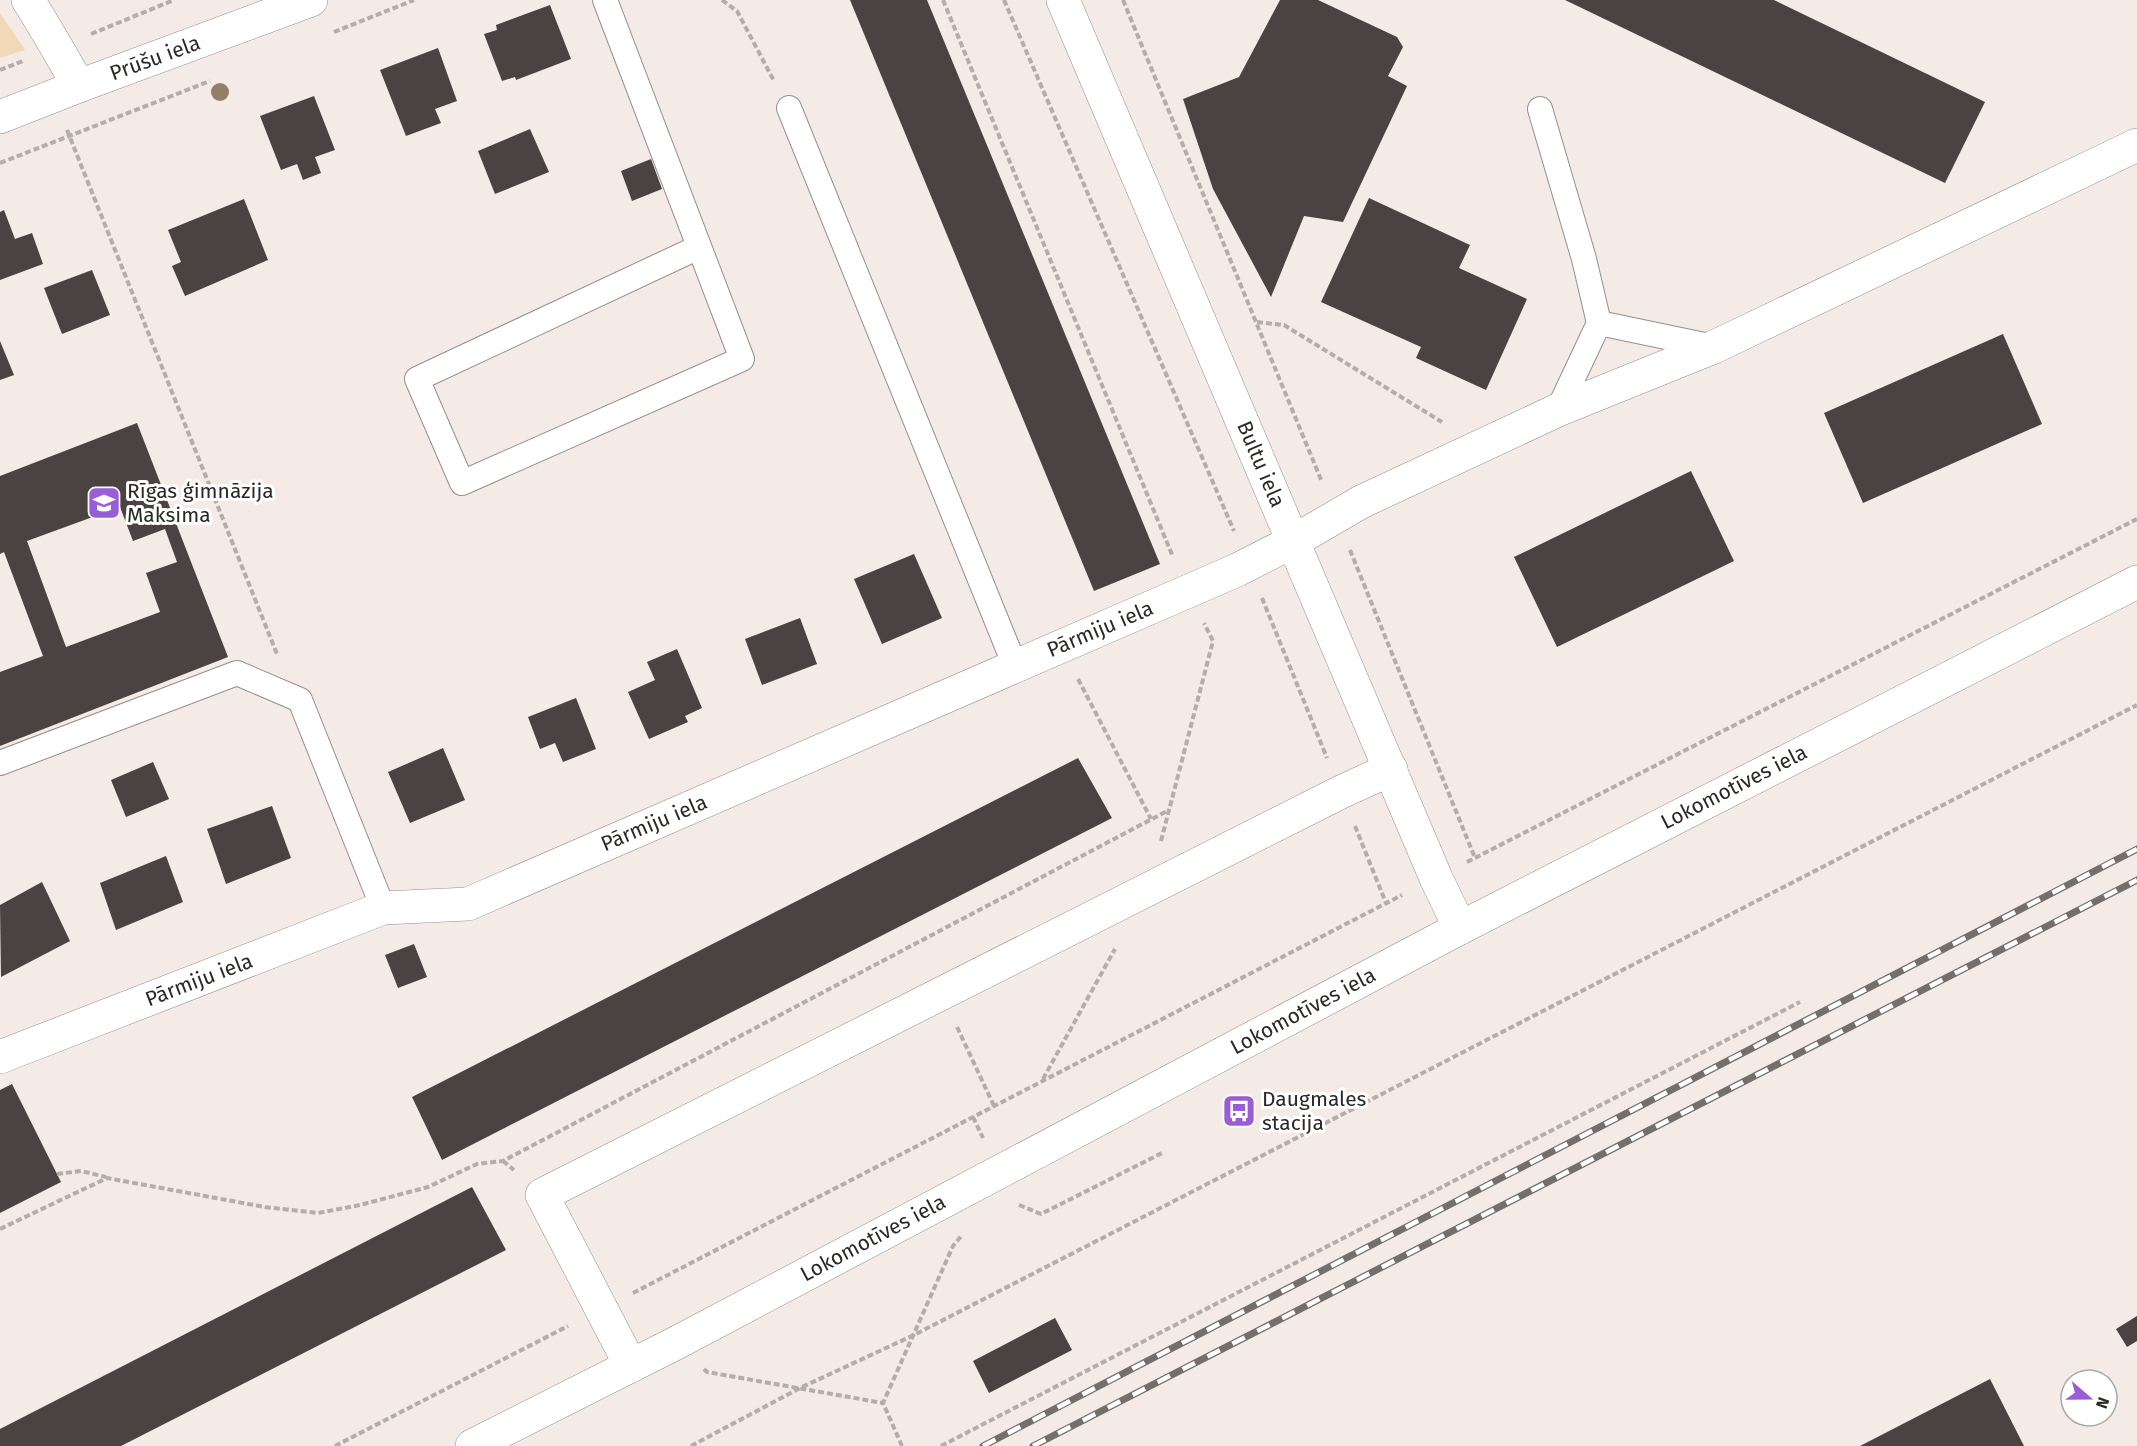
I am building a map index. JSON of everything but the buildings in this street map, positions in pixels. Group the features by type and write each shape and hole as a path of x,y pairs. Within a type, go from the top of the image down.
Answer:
{"street":[{"path":"28,0 51,35 66,91"},
{"name":"Prūšu iela","path":"0,117 311,0"},
{"name":"Bultu iela","path":"1063,0 1436,878 1460,928"},
{"name":"Pārmiju iela","path":"0,1057 383,908 468,904 1187,592 1294,541 1361,502 1558,410 1714,347 2137,145"},
{"name":"Lokomotīves iela","path":"472,1446 678,1342 1460,928 2137,582"},
{"path":"631,1366 542,1195 1341,792 1391,769"}],"lane":[{"path":"605,0 742,359 462,483 417,379 699,247"},
{"path":"789,108 1015,666"},
{"path":"1540,109 1584,259 1599,323 1558,410"},
{"path":"1599,323 1714,347"},
{"path":"0,763 237,673 300,700 383,908"}],"path":[{"path":"327,34 414,0"},
{"path":"722,0 736,11 789,108"},
{"path":"943,0 1187,592 1213,641 1146,891"},
{"path":"1004,0 1248,564 1386,903"},
{"path":"1123,0 1475,858"},
{"path":"0,163 219,77"},
{"path":"66,91 70,136 279,658 300,700"},
{"path":"1257,322 1284,325 1445,424"},
{"path":"335,1446 1386,903 2137,519"},
{"path":"1061,646 1151,819"},
{"path":"691,1446 800,1388 914,1335 2137,705"},
{"path":"57,1174 81,1171 107,1178 265,1207 318,1213 360,1205 428,1187 477,1164 503,1161 1169,810"},
{"path":"1042,1081 1119,941"},
{"path":"942,994 994,1106"},
{"path":"941,1446 1800,1002"},
{"path":"0,1229 107,1178"},
{"path":"902,1446 883,1403 953,1246 965,1231"},
{"path":"678,1342 707,1372 883,1403"}],"shaded area":[{"path":"0,13 25,50 0,58"}],"railway":[{"path":"983,1446 2137,849"},
{"path":"1033,1446 2137,880"}],"place":[{"name":"Rīgas ģimnāzija Maksima","path":"104,503"},
{"name":"Daugmales stacija","path":"1239,1111"}]}
